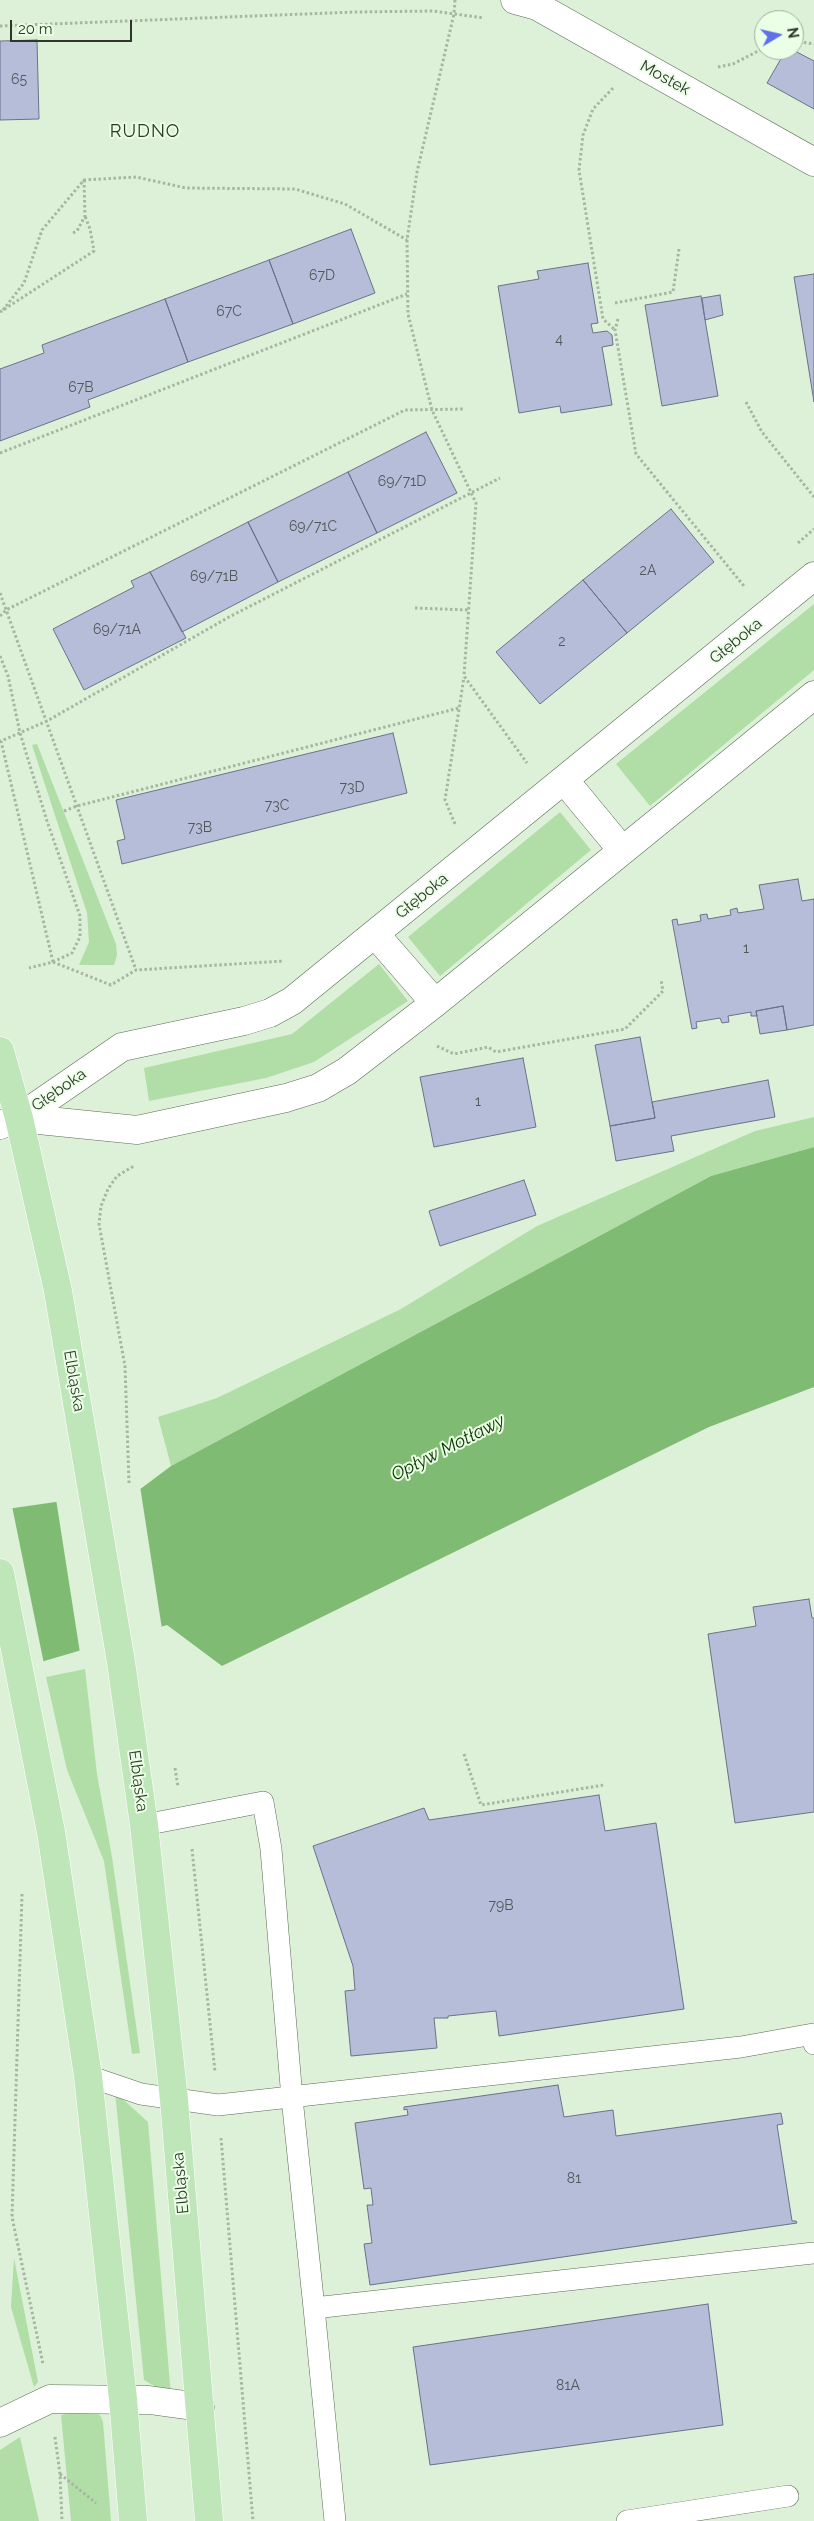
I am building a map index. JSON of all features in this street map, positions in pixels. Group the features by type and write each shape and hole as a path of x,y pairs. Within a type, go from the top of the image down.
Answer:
{"main road":[{"name":"Elbląska","path":"0,1051 10,1121 58,1291 92,1479 121,1662 144,1825 174,2100 209,2521"},
{"path":"0,1573 51,1832 88,2076 123,2400 133,2521"}],"street":[{"name":"Mostek","path":"514,0 537,6 814,162"},
{"name":"Głęboka","path":"10,1121 122,1047 244,1021 270,1013 292,1001 565,781 814,576"},
{"name":"Głęboka","path":"10,1121 137,1130 286,1098 318,1088 347,1071 435,1003 814,695"},
{"path":"565,781 622,850"},
{"path":"375,934 435,1003"},
{"path":"0,2423 50,2399 149,2400 200,2407"}],"lane":[{"path":"144,1825 263,1802 272,1849 292,2098 335,2521"},
{"path":"88,2076 141,2094 218,2105 741,2047 812,2034 814,2044"},
{"path":"314,2308 814,2253"},
{"path":"626,2521 788,2496"}],"path":[{"path":"454,0 454,14 417,172 407,240 407,294 408,314 432,410 476,503 464,676 444,800 456,826 463,820"},
{"path":"0,26 355,12 434,11 485,18"},
{"path":"715,67 734,64 754,53"},
{"path":"615,330 603,318 578,170 583,135 593,109 618,82"},
{"path":"1,311 24,283 42,230 84,180 136,177 186,188 295,189 345,204 407,240"},
{"path":"1,311 94,251 90,228 85,216 84,180"},
{"path":"73,233 77,230 85,216"},
{"path":"615,302 673,292 679,248"},
{"path":"0,453 407,294"},
{"path":"618,319 615,330 636,454 745,587"},
{"path":"746,402 762,432 814,497"},
{"path":"0,616 6,610 405,410 463,409"},
{"path":"53,962 0,740 47,721 229,617 500,478"},
{"path":"793,547 814,529"},
{"path":"737,593 752,581"},
{"path":"0,593 136,970"},
{"path":"415,608 469,610"},
{"path":"0,656 8,676 20,733 46,821 80,916 80,937 72,953 53,962 29,968"},
{"path":"464,676 529,766 536,760"},
{"path":"64,811 77,806 459,708"},
{"path":"53,962 111,984 136,970 291,960"},
{"path":"434,1045 454,1054 488,1047 496,1052 625,1029 663,991 661,980"},
{"path":"128,1473 125,1366 99,1224 101,1206 108,1189 117,1176 142,1161"},
{"path":"464,1754 481,1805 604,1785"},
{"path":"12,2217 21,1887"},
{"path":"60,2474 97,2504"}],"shaded area":[{"path":"814,604 814,670 650,806 616,764"},
{"path":"37,744 116,944 117,955 114,965 79,965 89,942 87,913 32,745"},
{"path":"560,812 591,850 440,976 408,937"},
{"path":"379,964 408,1001 314,1062 266,1078 149,1101 144,1068 292,1034"},
{"path":"814,1117 814,1147 711,1176 171,1466 158,1417 217,1398 401,1309 537,1226 755,1131"},
{"path":"85,1669 97,1774 112,1857 140,2053 132,2054 104,1861 67,1770 46,1677"},
{"path":"115,2092 148,2122 171,2396 144,2380"},
{"path":"14,2258 38,2382 34,2387 11,2307"},
{"path":"93,2409 100,2415 103,2422 111,2521 71,2521 61,2415"},
{"path":"20,2437 39,2521 0,2521 0,2450"}],"water":[{"name":"Opływ Motławy","path":"814,1147 814,1387 709,1427 222,1666 167,1625 0,1674 0,1510 139,1490 171,1466 711,1176"}],"pier":[{"path":"140,1486 162,1629 80,1653 56,1499"},
{"path":"12,1506 44,1664 0,1677 0,1508"}],"building":[{"path":"37,40 39,119 0,120 0,41"},
{"path":"804,56 814,61 814,109 767,83 780,60 804,60"},
{"path":"351,229 375,293 293,324 269,260"},
{"path":"269,260 293,324 188,362 165,299"},
{"path":"588,263 598,323 591,324 593,333 607,331 612,335 613,345 602,347 612,405 561,413 560,406 519,413 498,286 539,279 537,271"},
{"path":"814,274 814,402 794,277"},
{"path":"720,295 723,315 705,320 702,298"},
{"path":"701,296 718,396 662,406 645,305"},
{"path":"165,299 188,362 88,400 90,407 0,441 0,369 44,353 42,345"},
{"path":"426,432 457,493 377,533 348,472"},
{"path":"348,472 377,533 278,582 248,522"},
{"path":"671,509 714,562 627,633 583,580"},
{"path":"248,522 278,582 182,632 150,572"},
{"path":"150,572 186,638 84,690 53,629 134,587 131,581"},
{"path":"583,580 627,633 540,704 496,652"},
{"path":"393,733 407,793 122,864 117,841 125,839 116,800"},
{"path":"798,879 802,901 814,899 814,1025 787,1030 783,1006 756,1011 757,1016 751,1016 751,1012 728,1016 729,1022 722,1023 720,1018 696,1022 697,1028 692,1029 672,920 677,919 678,925 701,921 700,915 707,914 708,919 731,915 730,910 737,908 738,913 764,909 759,885"},
{"path":"783,1006 787,1030 760,1034 756,1011"},
{"path":"640,1037 655,1118 610,1126 595,1045"},
{"path":"523,1058 536,1127 434,1147 420,1077"},
{"path":"768,1080 775,1117 671,1136 674,1151 616,1161 610,1126 655,1118 652,1102"},
{"path":"524,1180 536,1215 440,1246 429,1211"},
{"path":"809,1599 812,1618 814,1618 814,1812 735,1823 708,1634 756,1626 753,1607"},
{"path":"599,1795 605,1831 656,1823 684,2009 499,2036 496,2011 448,2016 448,2018 434,2018 437,2048 351,2056 345,1991 355,1990 353,1966 313,1846 424,1808 429,1820"},
{"path":"558,2085 564,2117 613,2110 616,2136 781,2113 783,2124 777,2125 792,2221 797,2223 370,2285 364,2244 372,2243 367,2205 373,2205 371,2188 364,2189 355,2123 408,2115 407,2109 404,2110 404,2107"},
{"path":"708,2304 723,2425 430,2465 413,2347"}],"district":[{"name":"RUDNO","path":"145,132"}]}
